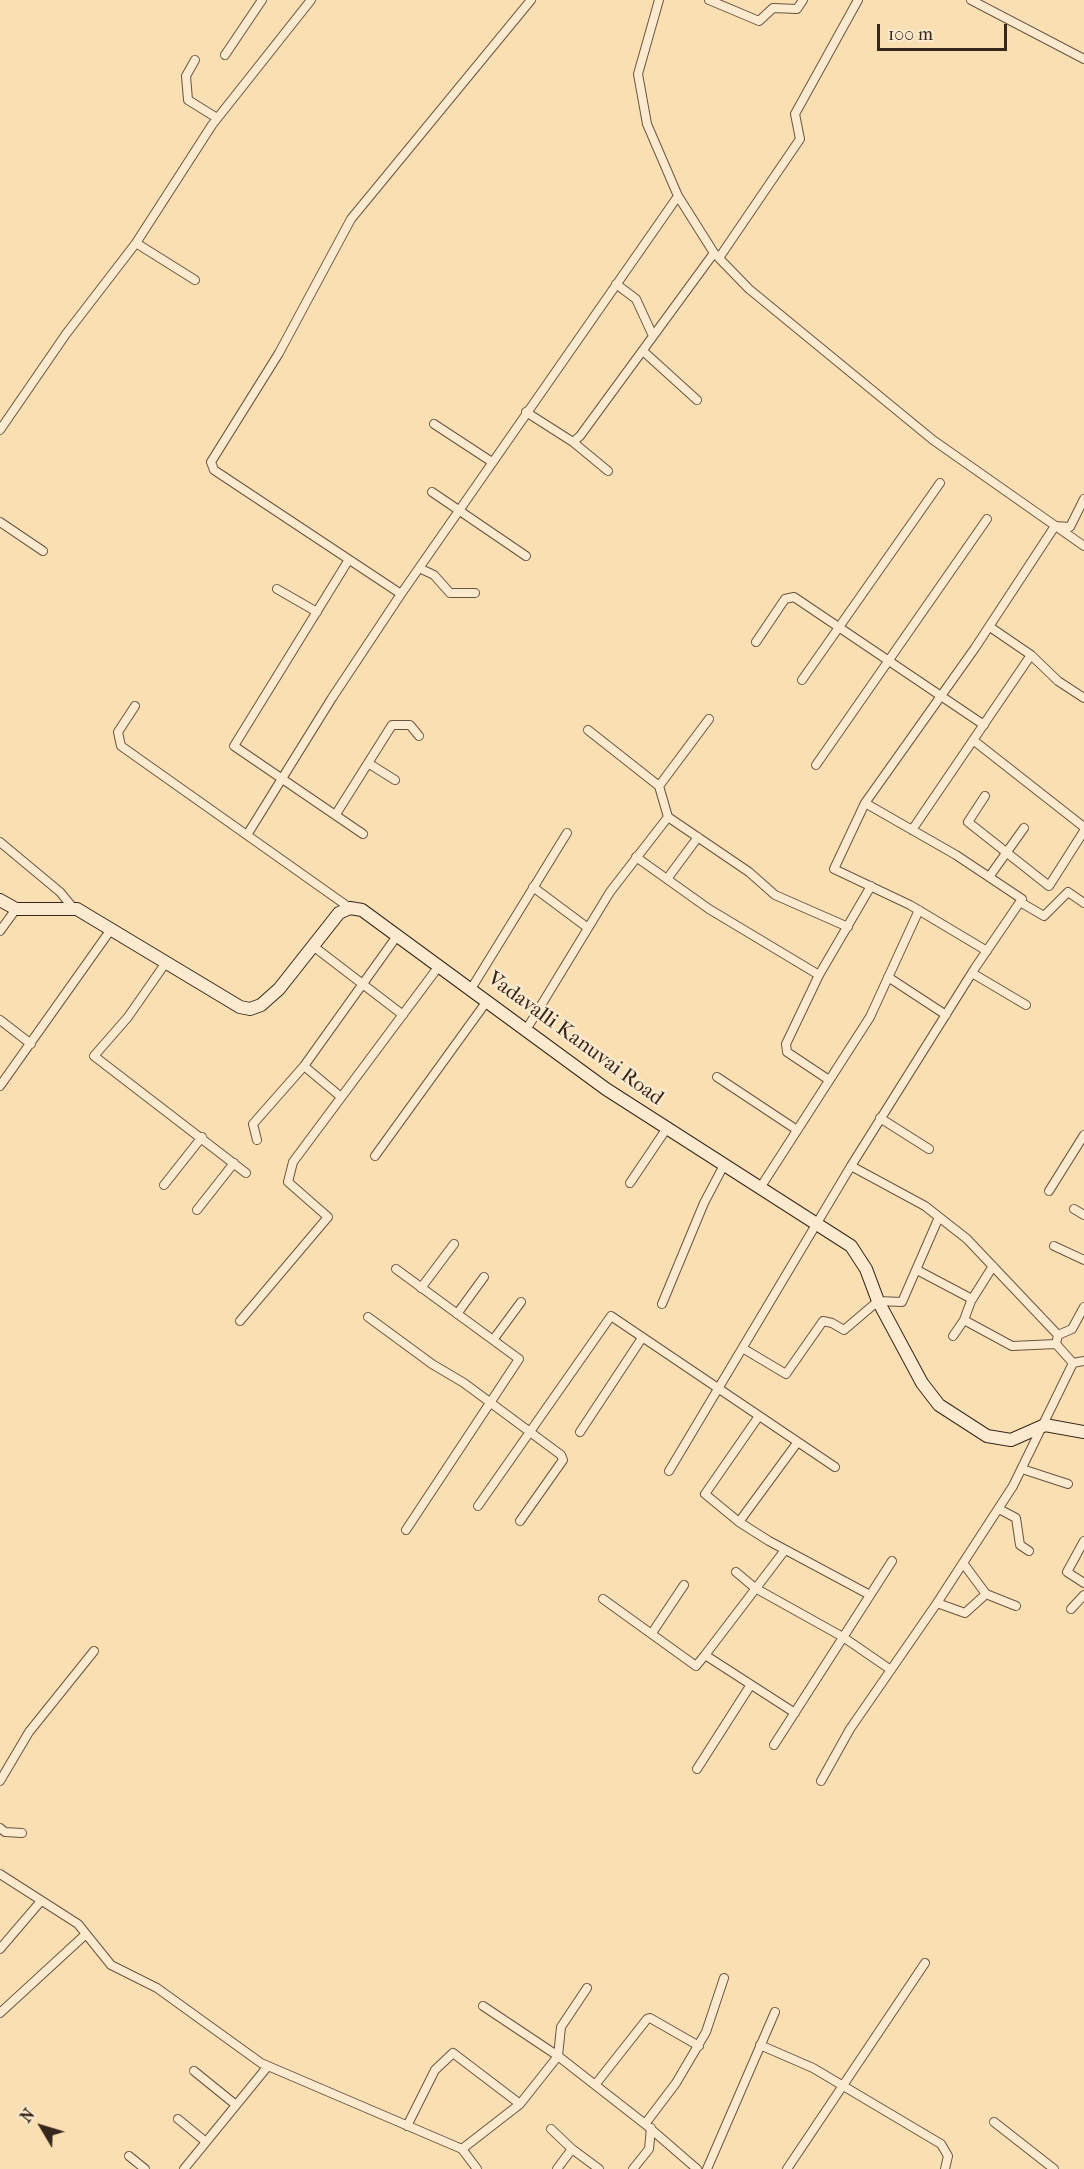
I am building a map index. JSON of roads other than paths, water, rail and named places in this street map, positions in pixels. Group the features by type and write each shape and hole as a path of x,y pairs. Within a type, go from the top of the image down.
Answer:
{"street":[{"path":"225,55 262,0"},
{"path":"0,430 66,334 136,243 217,118 311,0"},
{"path":"401,594 214,470 211,462 279,353 351,219 531,0"},
{"path":"659,0 638,74 647,124 678,196 716,255 748,289 933,440 1084,546"},
{"path":"709,0 759,21 773,8 797,9 803,0"},
{"path":"573,442 580,436 800,140 795,114 858,0"},
{"path":"971,0 1084,59"},
{"path":"195,60 184,85 188,100 217,118"},
{"path":"248,835 401,594 678,196"},
{"path":"136,243 195,280"},
{"path":"616,285 636,299 653,336"},
{"path":"643,351 697,400"},
{"path":"526,412 573,442 608,471"},
{"path":"434,424 492,462"},
{"path":"802,680 940,483"},
{"path":"432,492 526,556"},
{"path":"1055,526 1070,527 1084,499"},
{"path":"816,765 987,519"},
{"path":"0,522 43,551"},
{"path":"987,951 919,910 834,869 865,803 990,627 1055,526"},
{"path":"348,561 234,746 363,834"},
{"path":"419,568 434,575 450,593 475,593"},
{"path":"277,589 317,612"},
{"path":"756,642 789,597 794,597 984,725"},
{"path":"990,627 1031,655 1058,681 1084,698"},
{"path":"912,830 1031,655"},
{"path":"0,842 60,892 74,909 112,928 240,1006 250,1009 261,1005 279,989 339,913 350,908 121,746 118,732 135,706"},
{"path":"659,786 709,719"},
{"path":"336,814 392,725 410,725 419,736"},
{"path":"588,730 659,786 668,817 750,872 775,895 848,927"},
{"path":"973,740 1084,827"},
{"path":"368,763 395,780"},
{"path":"985,796 968,822 1048,885 1084,831"},
{"path":"669,1471 880,1118 1022,899 865,803"},
{"path":"526,1030 588,928 636,857 668,817"},
{"path":"989,877 1024,828"},
{"path":"471,989 567,833"},
{"path":"667,879 698,837"},
{"path":"636,857 709,909 819,975"},
{"path":"829,1080 787,1052 786,1044 819,975 871,886"},
{"path":"533,887 588,928"},
{"path":"1020,902 1044,916 1068,892 1084,903"},
{"path":"0,900 16,909 74,909"},
{"name":"Vadavalli Kanuvai Road","path":"350,908 362,910 606,1089 851,1246 866,1269 878,1301 921,1383 939,1405 987,1436 1011,1440 1045,1425"},
{"path":"0,931 16,909"},
{"path":"760,1188 870,1017 919,910"},
{"path":"0,1086 112,928"},
{"path":"257,1140 253,1124 304,1066 397,936"},
{"path":"313,946 402,1015"},
{"path":"167,961 128,1017 94,1056 246,1173"},
{"path":"240,1321 328,1217 288,1182 293,1162 439,966"},
{"path":"972,973 1026,1005"},
{"path":"888,977 946,1015"},
{"path":"375,1156 488,1001"},
{"path":"0,1020 31,1044"},
{"path":"304,1066 341,1097"},
{"path":"717,1077 797,1130"},
{"path":"880,1118 929,1149"},
{"path":"630,1183 667,1128"},
{"path":"1049,1191 1084,1135"},
{"path":"164,1185 202,1137"},
{"path":"197,1210 234,1163"},
{"path":"662,1304 704,1203 724,1165"},
{"path":"851,1166 925,1206 967,1239 1057,1339 1073,1363"},
{"path":"1074,1209 1084,1215"},
{"path":"744,1349 786,1374 823,1321 844,1330 878,1301 902,1302 939,1217"},
{"path":"421,1288 454,1244"},
{"path":"1054,1246 1084,1260"},
{"path":"953,1336 964,1320 972,1299 993,1266"},
{"path":"396,1269 519,1359 406,1530"},
{"path":"917,1270 972,1299"},
{"path":"457,1314 484,1277"},
{"path":"493,1340 521,1302"},
{"path":"964,1320 1012,1346 1057,1339 1072,1329 1084,1307"},
{"path":"478,1506 611,1316 796,1443 835,1467"},
{"path":"368,1317 432,1364 490,1401 561,1455 563,1460 520,1521"},
{"path":"580,1432 642,1338"},
{"path":"1073,1363 1084,1361"},
{"path":"821,1781 850,1729 999,1509 1045,1425 1073,1363"},
{"path":"759,1416 705,1494 739,1522 785,1550 870,1595"},
{"path":"1045,1425 1084,1432"},
{"path":"739,1522 796,1443"},
{"path":"1022,1469 1068,1484"},
{"path":"999,1509 1016,1518 1020,1545 1029,1551"},
{"path":"1084,1541 1067,1572 1084,1583"},
{"path":"603,1599 696,1666 785,1550"},
{"path":"774,1745 891,1561"},
{"path":"963,1563 986,1594 1016,1606"},
{"path":"736,1572 755,1588 843,1637 891,1670"},
{"path":"652,1633 684,1585"},
{"path":"937,1603 965,1613 986,1594"},
{"path":"1071,1609 1084,1595"},
{"path":"0,1781 29,1732 94,1651"},
{"path":"705,1655 795,1713"},
{"path":"697,1768 750,1686"},
{"path":"0,1828 5,1833 22,1833"},
{"path":"0,1874 78,1924 111,1965 157,1988 268,2066 462,2149 477,2169"},
{"path":"0,1949 41,1901"},
{"path":"0,2013 86,1934"},
{"path":"787,2169 926,1963"},
{"path":"633,2169 649,2149 648,2126 706,2032 724,1978"},
{"path":"462,2149 520,2104 558,2056 561,2027 587,1988"},
{"path":"483,2006 558,2056 648,2126 698,2169"},
{"path":"707,2169 775,2012"},
{"path":"595,2085 647,2019 650,2018 699,2046"},
{"path":"760,2045 813,2068 941,2145 948,2156 945,2169"},
{"path":"408,2126 435,2070 453,2052 520,2104"},
{"path":"184,2169 268,2066"},
{"path":"194,2071 236,2105"},
{"path":"178,2119 206,2142"},
{"path":"994,2122 1054,2169"},
{"path":"551,2129 572,2150 599,2169"},
{"path":"557,2169 572,2150"},
{"path":"129,2156 145,2169"}]}
